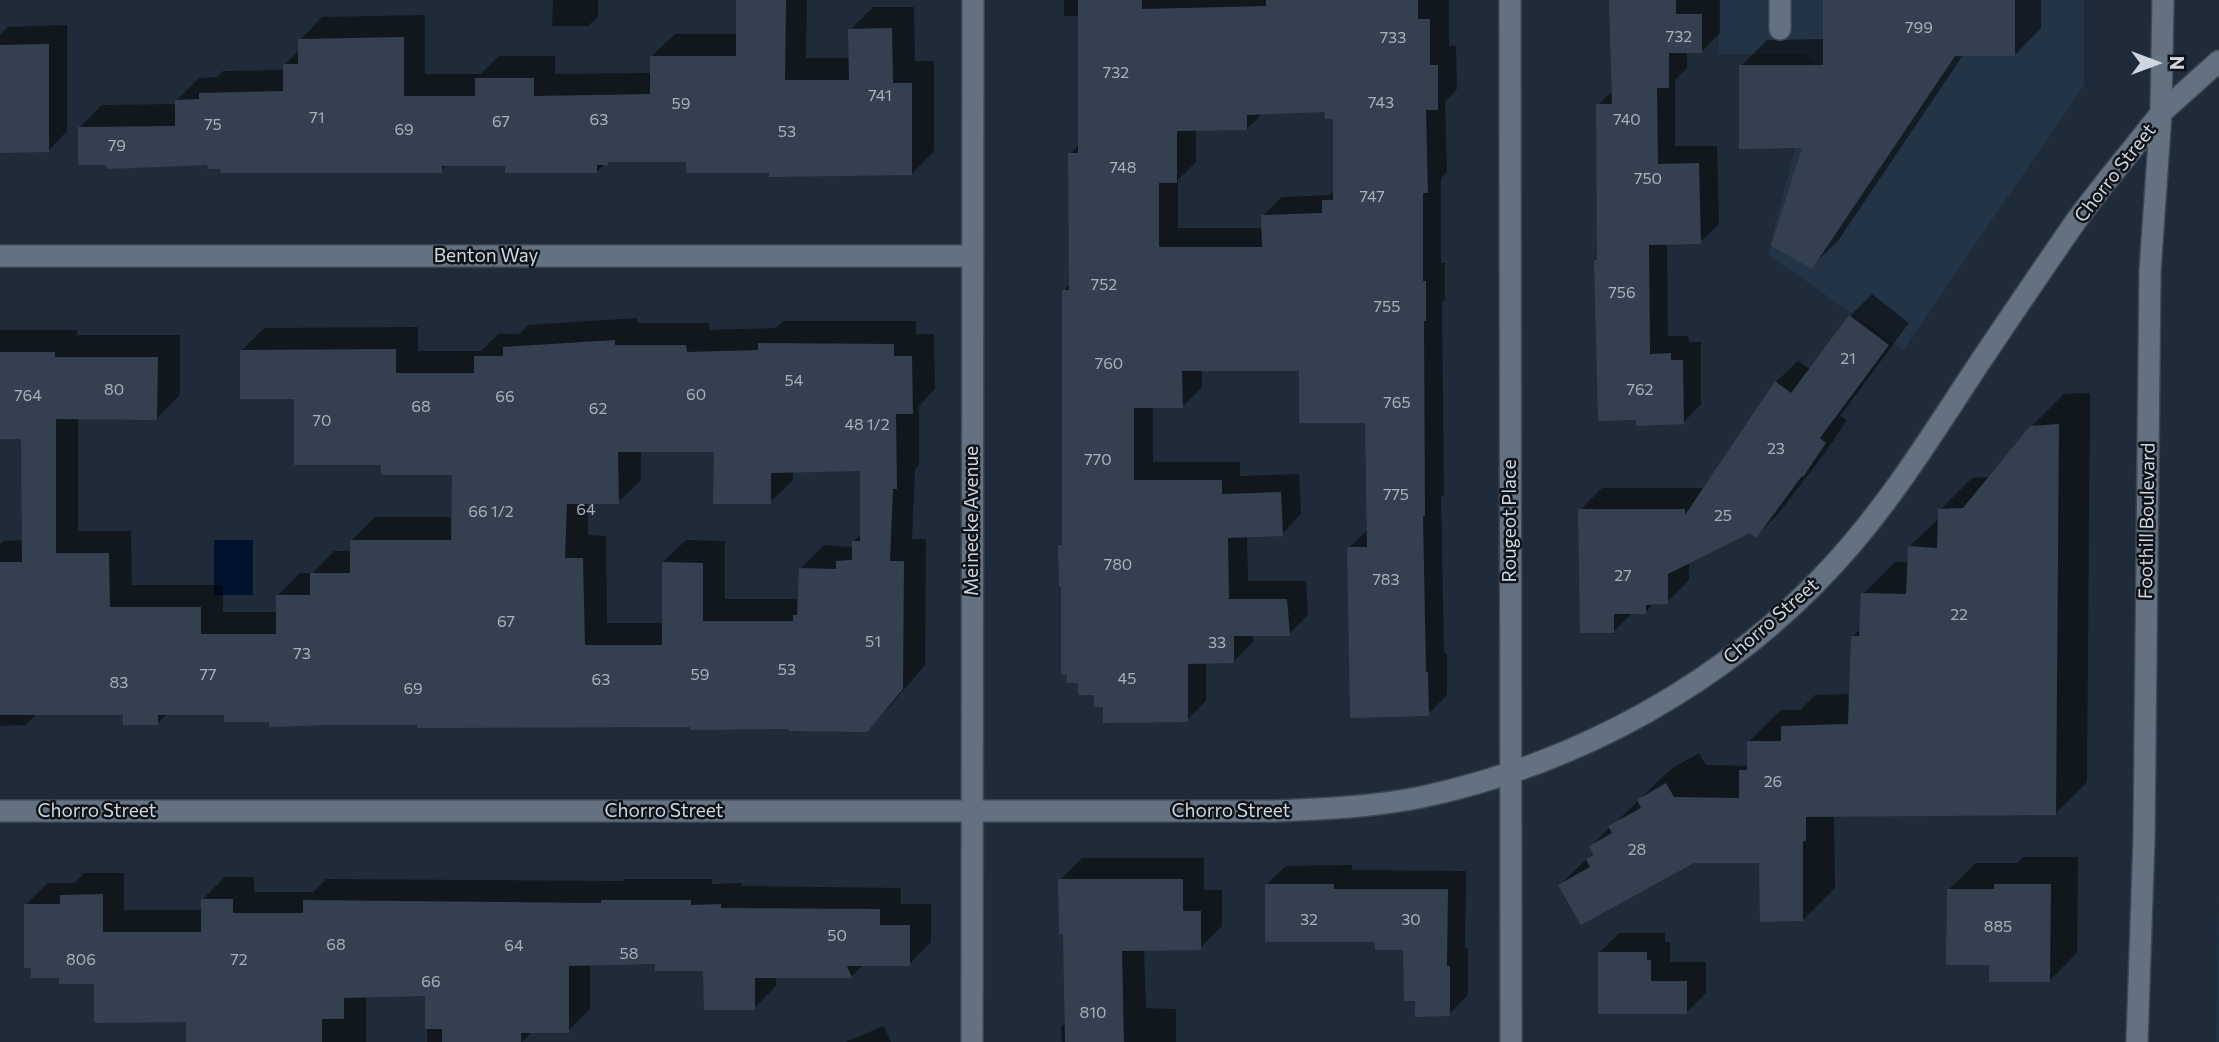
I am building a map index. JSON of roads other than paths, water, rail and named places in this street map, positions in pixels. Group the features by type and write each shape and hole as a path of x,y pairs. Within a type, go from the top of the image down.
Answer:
{"street":[{"name":"Meinecke Avenue","path":"972,1042 973,0"},
{"name":"Rougeot Place","path":"1510,0 1511,1042"},
{"path":"1780,0 1780,29"},
{"name":"Foothill Boulevard","path":"2137,1042 2144,838 2150,271 2161,113 2163,0"},
{"name":"Chorro Street","path":"0,811 1274,811 1348,808 1422,797 1510,773 1564,754 1598,738 1696,684 1783,615 1836,562 1883,505 2077,221 2161,113 2219,61"},
{"name":"Benton Way","path":"0,256 972,256"}]}
